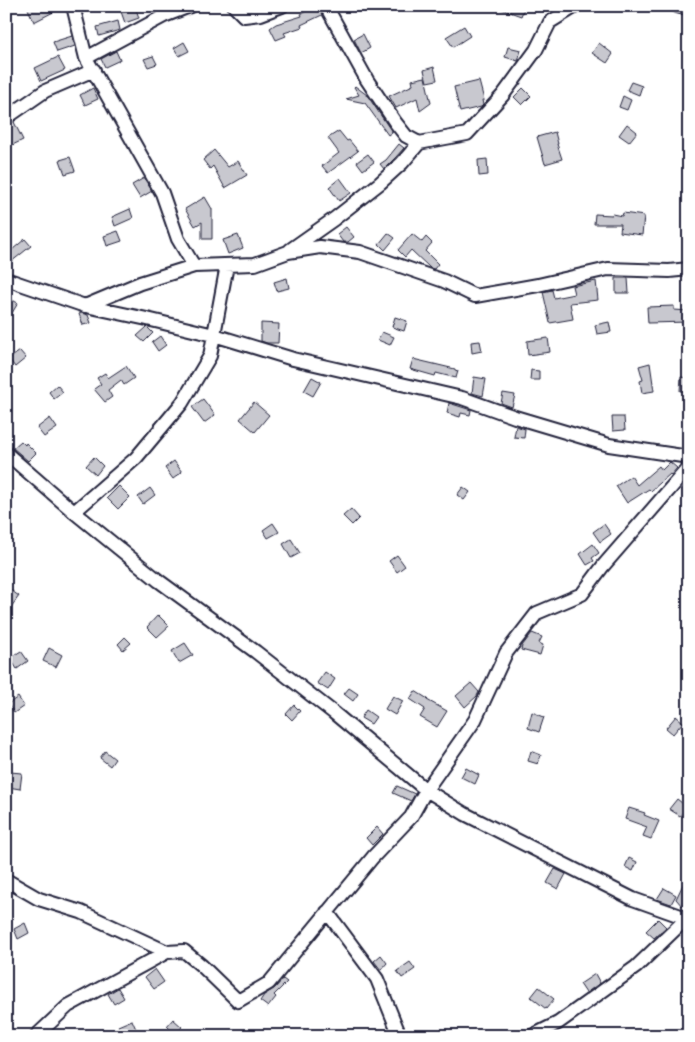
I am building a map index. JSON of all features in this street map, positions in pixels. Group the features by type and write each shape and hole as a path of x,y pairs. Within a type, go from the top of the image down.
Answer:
{"street":[{"path":"73,6 86,58 162,193 178,239 194,266"},
{"path":"86,58 164,16 190,6"},
{"path":"234,6 244,16 261,14 282,6"},
{"path":"326,6 368,80 395,122 406,136 419,143 467,134 503,94 536,50 550,22 576,6"},
{"path":"677,6 689,9"},
{"path":"6,118 45,91 94,70"},
{"path":"288,252 380,183 402,163 419,143"},
{"path":"86,306 140,283 194,266 255,264 288,252 320,247 360,252 444,281 475,296 538,285 608,269 669,271 689,269"},
{"path":"74,512 136,458 182,403 210,356 227,265"},
{"path":"6,279 86,306 214,335 293,359 462,398 515,418 609,445 689,457"},
{"path":"6,453 74,512 159,581 256,652 334,713 426,790 465,814 633,899 688,918 636,968 558,1023 532,1036"},
{"path":"36,1036 68,1006 167,952 184,951 238,1000 269,983 373,857 410,817 426,790 475,720 506,653 538,613 582,594 603,566 689,467"},
{"path":"6,880 39,899 81,912 167,952"},
{"path":"327,912 377,979 400,1036"}],"building":[{"path":"33,6 65,6 34,22 28,9"},
{"path":"119,6 135,6 139,18 125,23"},
{"path":"318,6 322,15 301,25 302,27 284,33 286,36 276,40 270,28 276,24 302,16 301,14"},
{"path":"497,6 525,6 521,16"},
{"path":"118,21 120,30 99,36 97,27"},
{"path":"464,26 470,36 453,47 446,37"},
{"path":"363,34 370,48 361,53 354,39"},
{"path":"72,36 75,46 57,52 53,42"},
{"path":"184,42 189,51 179,56 174,48"},
{"path":"599,43 613,54 607,63 592,53"},
{"path":"508,47 521,50 518,61 505,57"},
{"path":"116,51 120,60 105,67 101,59"},
{"path":"153,56 157,64 148,67 144,59"},
{"path":"58,57 65,70 41,81 35,68"},
{"path":"434,67 437,80 427,82 424,70"},
{"path":"425,77 431,103 420,111 417,98 396,108 389,96 413,85 412,80"},
{"path":"479,81 484,100 482,100 483,105 460,112 454,87"},
{"path":"631,82 642,86 639,95 627,90"},
{"path":"355,86 367,95 392,132 388,135 365,103 346,99 359,95"},
{"path":"93,88 98,99 85,105 80,95"},
{"path":"523,88 531,96 522,105 514,97"},
{"path":"623,96 631,100 627,110 619,107"},
{"path":"14,122 23,140 6,148 6,126"},
{"path":"627,124 637,132 629,142 619,135"},
{"path":"339,131 358,151 328,173 322,166 339,153 328,138"},
{"path":"555,132 562,159 545,164 537,137"},
{"path":"399,144 404,148 384,169 380,164 386,160"},
{"path":"214,150 228,167 238,161 247,175 225,188 213,166 210,169 203,160"},
{"path":"368,154 374,162 363,170 357,162"},
{"path":"70,157 75,171 65,174 60,160"},
{"path":"487,159 488,175 479,176 478,160"},
{"path":"144,178 152,191 140,198 132,185"},
{"path":"340,178 351,193 339,201 329,187"},
{"path":"205,197 212,209 212,239 202,239 202,222 195,226 185,209"},
{"path":"130,209 133,218 115,226 112,217"},
{"path":"623,213 644,216 642,235 620,232 621,224 594,224 595,214 622,216"},
{"path":"346,227 354,237 348,242 343,242 337,234"},
{"path":"118,231 122,241 107,246 104,236"},
{"path":"388,233 395,238 385,250 379,244"},
{"path":"412,234 422,242 426,237 432,243 425,251 438,264 434,269 430,268 411,250 405,257 398,250"},
{"path":"238,235 243,248 228,254 223,240"},
{"path":"25,239 31,246 6,266 6,255"},
{"path":"287,278 289,288 277,291 274,282"},
{"path":"616,278 628,278 629,293 616,293"},
{"path":"596,281 598,300 570,303 573,319 550,323 543,292 552,290 554,298 574,294 572,286"},
{"path":"6,297 18,303 6,323"},
{"path":"674,306 674,310 689,311 689,322 648,323 647,307"},
{"path":"79,314 88,315 91,323 83,325"},
{"path":"395,317 407,321 404,331 392,327"},
{"path":"609,322 611,332 597,334 595,325"},
{"path":"261,323 279,324 278,343 261,341"},
{"path":"147,327 153,333 144,342 137,336"},
{"path":"382,332 394,337 390,345 378,340"},
{"path":"160,336 166,345 158,351 152,342"},
{"path":"548,338 550,352 528,355 527,341"},
{"path":"480,341 482,351 472,353 471,342"},
{"path":"20,351 26,358 15,367 9,359"},
{"path":"413,359 455,369 458,371 456,378 436,373 435,376 410,369"},
{"path":"650,363 654,391 642,393 640,381 643,380 639,366"},
{"path":"126,366 134,378 124,385 121,380 108,390 112,397 105,402 94,389 101,384 97,378 105,373 108,378"},
{"path":"531,370 539,371 539,380 530,380"},
{"path":"312,377 321,382 313,396 304,391"},
{"path":"474,377 486,379 483,396 472,393"},
{"path":"681,377 689,378 689,392 680,391"},
{"path":"57,385 63,392 54,399 49,392"},
{"path":"503,393 515,395 512,407 501,403"},
{"path":"203,399 215,415 204,423 192,407"},
{"path":"254,402 269,415 255,432 240,419"},
{"path":"449,403 471,410 470,415 461,413 460,417 447,413"},
{"path":"612,417 624,417 625,430 613,431"},
{"path":"50,418 57,428 44,437 37,428"},
{"path":"516,426 525,429 524,438 514,437"},
{"path":"21,441 25,445 26,443 36,453 28,461 13,448"},
{"path":"94,457 103,466 96,475 86,466"},
{"path":"174,461 182,472 173,479 165,468"},
{"path":"670,462 677,468 671,475 651,491 649,489 627,503 616,486 631,476 637,485 659,466 662,470"},
{"path":"119,486 130,497 118,509 107,498"},
{"path":"463,487 470,492 464,500 457,495"},
{"path":"150,488 155,495 143,504 138,497"},
{"path":"351,509 359,518 352,525 343,516"},
{"path":"273,523 279,532 268,538 263,530"},
{"path":"604,524 611,534 600,542 593,532"},
{"path":"291,539 300,553 291,558 283,544"},
{"path":"593,544 599,553 592,558 594,561 587,565 580,554"},
{"path":"397,555 405,566 397,572 389,561"},
{"path":"9,589 19,596 6,614 6,594"},
{"path":"158,615 169,626 157,637 147,627"},
{"path":"532,633 542,637 539,643 543,645 540,655 521,650"},
{"path":"125,637 131,643 123,650 118,644"},
{"path":"185,643 193,655 179,663 172,651"},
{"path":"49,648 62,655 56,667 43,661"},
{"path":"21,651 28,661 17,669 10,658"},
{"path":"325,672 335,679 328,690 317,683"},
{"path":"471,683 479,692 465,707 456,696"},
{"path":"349,688 358,694 353,701 344,694"},
{"path":"415,691 447,711 437,727 420,717 425,709 410,699"},
{"path":"393,696 403,701 395,715 385,709"},
{"path":"18,697 24,706 14,713 8,704"},
{"path":"294,705 300,711 292,720 286,714"},
{"path":"366,710 376,717 371,724 361,718"},
{"path":"532,712 544,717 539,732 528,728"},
{"path":"676,716 683,722 673,734 666,728"},
{"path":"105,751 115,759 110,766 100,758"},
{"path":"531,751 541,755 538,764 528,761"},
{"path":"466,768 479,775 475,784 461,777"},
{"path":"10,772 22,773 20,789 8,787"},
{"path":"397,786 415,794 411,801 393,793"},
{"path":"677,799 687,807 680,816 669,809"},
{"path":"629,808 645,813 644,815 659,821 651,839 643,836 647,827 625,819"},
{"path":"377,827 383,834 372,845 366,838"},
{"path":"629,858 637,862 633,871 625,867"},
{"path":"555,869 566,874 558,889 547,883"},
{"path":"689,872 689,893 682,906 676,899"},
{"path":"664,888 676,895 671,904 657,899"},
{"path":"658,919 666,927 654,938 646,931"},
{"path":"25,923 29,933 18,939 14,929"},
{"path":"381,955 387,963 381,970 374,961"},
{"path":"410,962 415,969 402,978 397,971"},
{"path":"155,969 164,982 154,989 145,977"},
{"path":"595,974 600,983 586,993 580,984"},
{"path":"283,979 287,982 274,995 276,997 268,1007 260,1001 264,995 275,988"},
{"path":"539,987 554,999 546,1009 531,997"},
{"path":"118,988 124,998 114,1004 108,994"},
{"path":"173,1019 182,1027 175,1034 167,1026"},
{"path":"132,1020 136,1029 123,1035 118,1026"}]}
